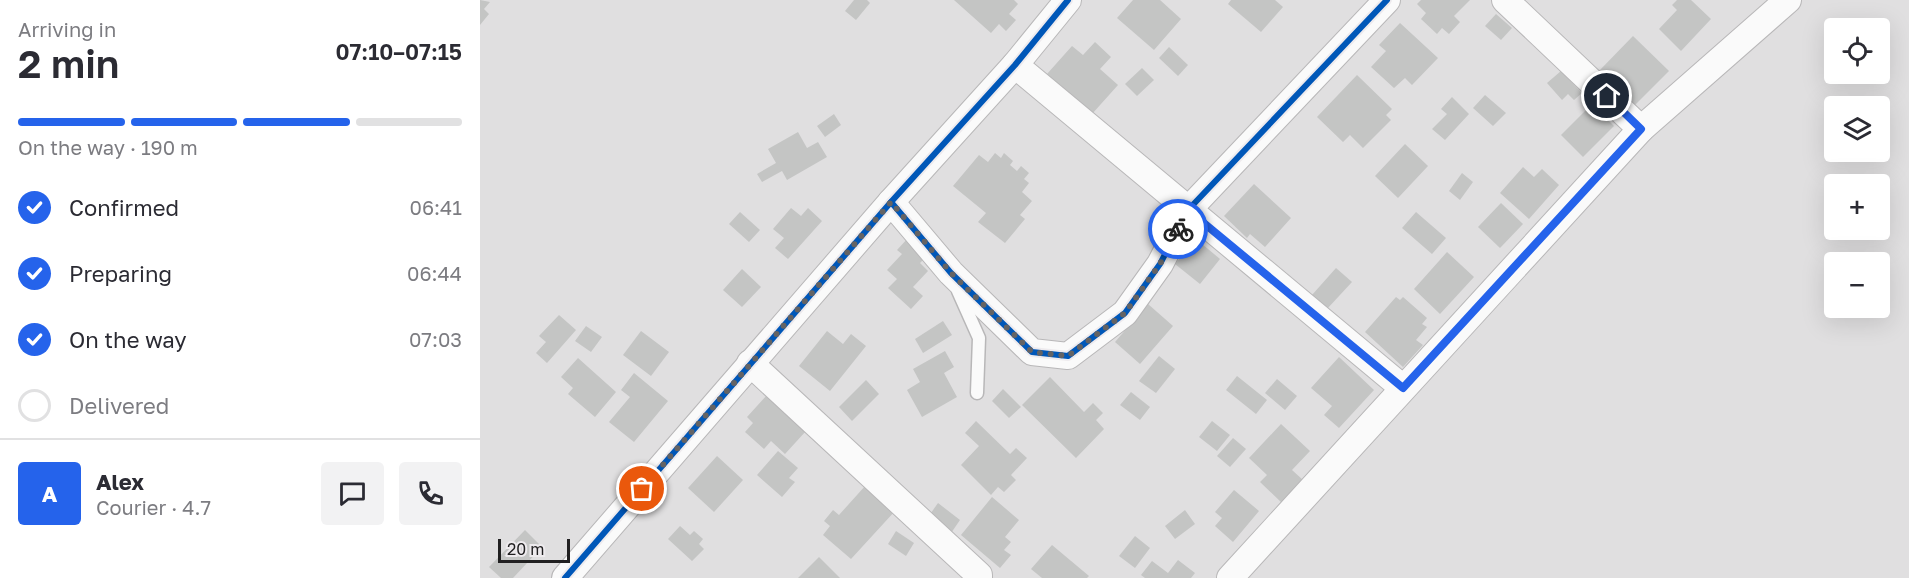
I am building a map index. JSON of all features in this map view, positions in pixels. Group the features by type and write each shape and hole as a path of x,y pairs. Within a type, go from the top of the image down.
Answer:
{"street":[{"path":"565,578 891,202 1015,65 1067,0"},
{"path":"891,202 951,273 1032,352 1068,356 1125,313 1160,264 1188,210 1387,0"},
{"path":"1505,0 1641,129"},
{"path":"1230,578 1641,129 1788,0"},
{"path":"1015,65 1403,388"},
{"path":"750,363 979,575 979,578"}],"lane":[{"path":"951,273 979,338 977,393"}],"building":[{"path":"480,0 490,2 484,9 489,14 480,25"},
{"path":"854,0 867,0 870,3 856,20 845,11"},
{"path":"954,0 1014,0 1018,4 1009,14 1016,20 1006,31 999,24 991,33"},
{"path":"1133,0 1160,0 1181,19 1154,50 1117,18"},
{"path":"1231,0 1275,0 1283,7 1261,32 1228,4"},
{"path":"1421,0 1470,0 1454,16 1460,22 1449,34 1442,28 1437,34 1421,19 1426,13 1417,4"},
{"path":"1677,0 1691,0 1711,19 1681,51 1659,29 1677,10 1672,5"},
{"path":"1496,14 1512,28 1501,40 1485,26"},
{"path":"1400,23 1438,58 1412,85 1405,78 1394,88 1371,67 1386,51 1379,45"},
{"path":"1633,36 1669,71 1635,105 1599,71"},
{"path":"1095,42 1111,57 1100,69 1118,85 1092,114 1047,74 1072,46 1083,55"},
{"path":"1169,47 1188,65 1178,76 1159,58"},
{"path":"1142,68 1154,80 1137,96 1125,84"},
{"path":"1561,71 1582,93 1574,100 1568,94 1562,100 1547,83"},
{"path":"1357,75 1392,109 1386,115 1391,120 1363,148 1350,135 1343,142 1317,117"},
{"path":"1485,95 1506,113 1493,126 1473,108"},
{"path":"1452,97 1469,114 1445,140 1432,129 1447,114 1441,109"},
{"path":"1592,104 1614,126 1583,157 1561,135"},
{"path":"834,114 841,125 825,137 817,126"},
{"path":"798,132 807,148 818,142 827,157 787,180 782,171 762,182 757,174 776,163 768,149"},
{"path":"1405,144 1428,166 1398,198 1375,176"},
{"path":"995,153 1001,158 1004,153 1013,161 1010,165 1017,171 1021,166 1029,173 1024,179 1029,183 1022,192 1032,201 1020,215 1025,219 1005,243 978,222 986,213 953,186 979,155 988,162"},
{"path":"1523,167 1534,177 1542,169 1559,185 1529,219 1500,193"},
{"path":"1462,173 1473,182 1460,200 1449,191"},
{"path":"1254,184 1291,218 1265,247 1250,234 1247,238 1224,216"},
{"path":"1501,203 1523,224 1500,248 1478,227"},
{"path":"791,208 801,216 808,208 822,221 788,259 775,248 784,238 773,229"},
{"path":"740,212 760,230 749,242 729,224"},
{"path":"1416,212 1446,238 1432,254 1402,228"},
{"path":"909,237 928,255 920,263 928,271 913,287 923,296 911,309 888,288 897,279 887,270 902,254 897,250"},
{"path":"1196,239 1220,259 1200,284 1175,264"},
{"path":"1447,252 1474,277 1440,314 1414,289"},
{"path":"1336,268 1352,282 1327,309 1312,295"},
{"path":"742,269 761,287 742,307 723,290"},
{"path":"1396,297 1400,300 1403,297 1427,318 1422,324 1427,327 1416,340 1423,345 1403,367 1365,332"},
{"path":"1148,304 1173,326 1140,364 1115,342"},
{"path":"559,315 576,330 547,363 536,353 546,342 539,336"},
{"path":"943,321 952,335 923,353 915,339"},
{"path":"586,326 602,337 591,352 575,341"},
{"path":"641,331 669,352 651,376 623,355"},
{"path":"827,331 843,344 851,334 866,346 830,391 799,366"},
{"path":"945,351 954,367 944,373 957,397 922,417 907,390 920,382 913,369"},
{"path":"1159,356 1175,369 1156,393 1139,381"},
{"path":"1339,357 1374,390 1339,428 1324,415 1332,406 1311,388"},
{"path":"578,358 616,392 595,417 568,394 573,388 561,377"},
{"path":"634,373 668,401 634,442 609,422 630,397 621,390"},
{"path":"1237,376 1267,400 1256,414 1226,390"},
{"path":"1050,377 1084,412 1093,403 1103,413 1096,420 1104,429 1076,458 1022,405"},
{"path":"1277,379 1297,396 1285,410 1265,393"},
{"path":"866,380 879,394 852,421 839,407"},
{"path":"1003,389 1021,407 1009,418 992,401"},
{"path":"1131,392 1150,407 1140,420 1120,405"},
{"path":"767,395 806,431 785,454 771,441 764,449 745,432 753,423 747,417"},
{"path":"976,421 1010,454 1016,448 1027,458 1011,475 1016,480 1004,492 998,487 991,495 961,465 979,446 965,433"},
{"path":"1212,421 1230,435 1217,451 1199,437"},
{"path":"1281,424 1310,451 1292,470 1303,480 1282,503 1260,482 1267,475 1249,458"},
{"path":"1233,438 1246,449 1230,467 1217,456"},
{"path":"778,451 798,468 789,478 795,482 782,497 757,475"},
{"path":"717,456 743,480 714,512 688,488"},
{"path":"866,485 895,511 851,559 823,535 830,526 824,521 833,510 839,515"},
{"path":"1234,490 1259,511 1233,542 1215,526 1222,518 1215,512"},
{"path":"992,497 1019,520 1005,537 1011,542 1004,550 1011,555 1000,568 961,535"},
{"path":"938,503 960,520 949,536 926,520"},
{"path":"1185,510 1195,524 1175,539 1165,526"},
{"path":"680,526 690,535 694,531 703,539 699,544 704,549 692,561 668,539"},
{"path":"525,530 542,547 513,578 501,578 489,567"},
{"path":"896,531 914,543 906,556 888,544"},
{"path":"1135,536 1150,548 1135,568 1119,556"},
{"path":"1052,545 1089,576 1087,578 1042,578 1031,569"},
{"path":"819,557 840,578 798,578"},
{"path":"1178,560 1195,573 1191,578 1145,578 1141,575 1152,561 1168,573"}],"cycle path":[{"path":"565,578 891,202 1015,65 1068,0"},
{"path":"891,202 951,273 1032,352 1068,356 1125,313 1160,264 1188,210 1387,0"}],"way so far":[{"path":"642,489 891,202 951,273 1032,352 1068,356 1125,313 1160,264 1178,229"}],"route":[{"path":"1178,229 1188,210 1403,388 1641,129 1607,96"}]}
